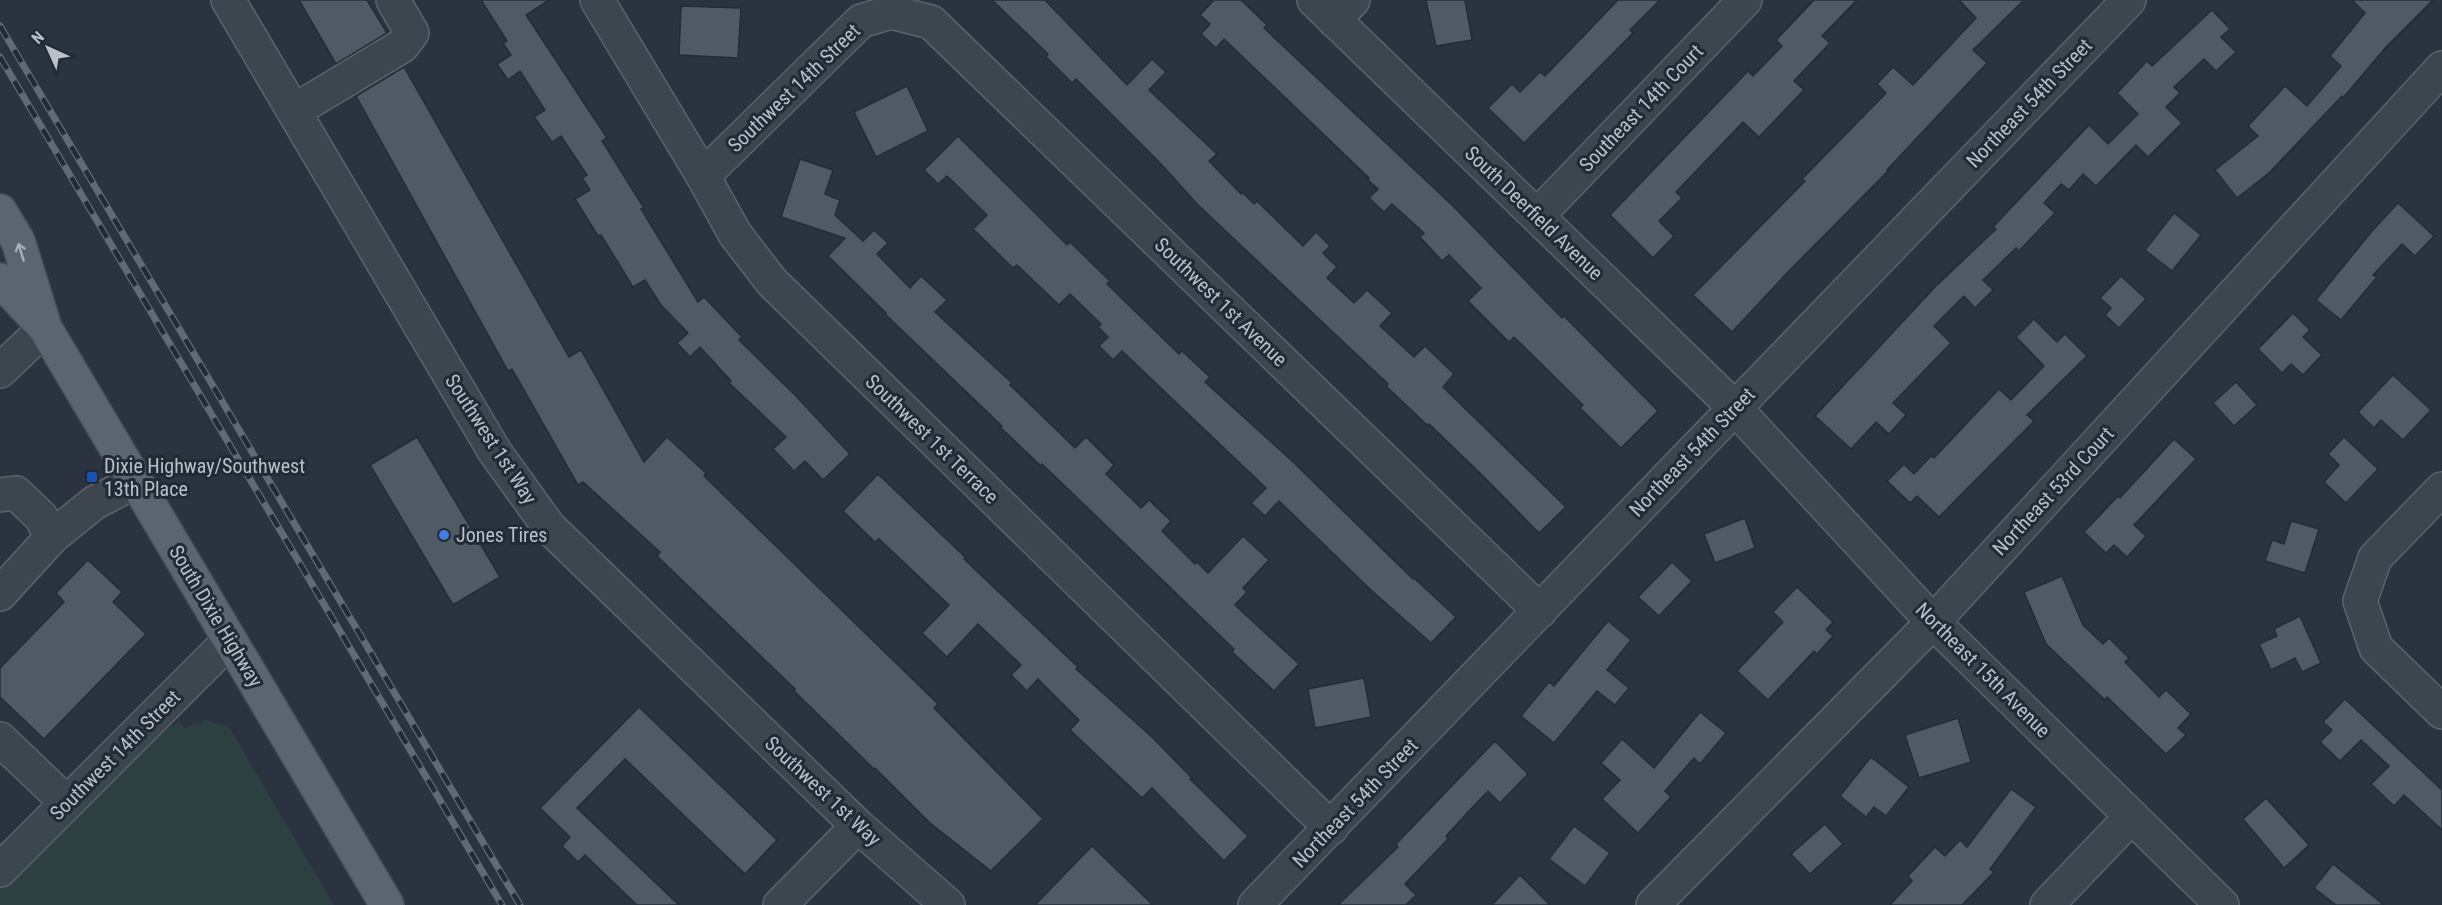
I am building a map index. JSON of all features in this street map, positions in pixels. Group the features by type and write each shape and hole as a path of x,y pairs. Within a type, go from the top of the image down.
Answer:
{"main road":[{"name":"South Dixie Highway","path":"0,211 18,241 45,328"},
{"name":"South Dixie Highway","path":"0,280 45,328 387,905"}],"street":[{"name":"Southwest 1st Way","path":"228,0 495,452 549,527 858,826 948,905"},
{"path":"294,111 402,46 412,33 393,0"},
{"name":"Southwest 1st Terrace","path":"597,0 703,176 735,234 772,282 1331,828"},
{"name":"Southeast 14th Court","path":"1537,216 1745,0"},
{"name":"Northeast 54th Street","path":"1255,905 1540,611 1744,417 2129,0"},
{"name":"South Deerfield Avenue","path":"1334,6 1537,216 1744,417"},
{"name":"Southwest 14th Street","path":"703,176 861,21 891,12"},
{"name":"Southwest 1st Avenue","path":"891,12 931,22 1540,611"},
{"name":"Northeast 53rd Court","path":"1653,905 1932,622 2442,68"},
{"path":"0,371 45,328"},
{"name":"Northeast 15th Avenue","path":"1744,417 1932,622 2222,905"},
{"path":"0,594 52,537 94,503 136,481"},
{"path":"2442,489 2375,558 2360,601 2376,648 2442,711"},
{"path":"0,495 16,494 41,518 52,537"},
{"name":"Southwest 14th Street","path":"0,870 230,640"},
{"path":"0,739 67,803"},
{"path":"2047,905 2131,817"},
{"path":"780,905 858,826"}],"shaded area":[{"path":"205,720 229,727 334,905 0,905 0,889 31,854 162,733 179,721 185,728"}],"building":[{"path":"299,0 367,0 387,33 336,64"},
{"path":"481,0 549,0 526,15 607,138 602,141 698,302 704,297 742,337 739,340 850,454 823,480 805,461 794,471 773,449 786,437 729,383 731,381 700,347 690,357 677,343 688,333 661,305 645,280 633,287 601,235 598,236 575,199 590,190 582,178 587,175 561,136 552,142 534,117 545,110 520,71 508,80 497,64 511,55 503,43 507,41"},
{"path":"992,0 1045,0 1127,85 1152,59 1166,72 1149,90 1217,154 1209,161 1241,194 1242,192 1254,204 1257,201 1303,246 1316,232 1330,246 1323,253 1337,267 1327,278 1354,303 1367,290 1392,313 1380,326 1414,357 1425,346 1454,374 1443,387 1566,507 1539,533 1429,424 1427,425 1386,386 1388,384 1198,205 1161,164 1076,79 1072,83 1046,57 1048,54"},
{"path":"1214,0 1241,0 1267,25 1264,28 1453,206 1562,318 1564,316 1658,411 1621,448 1580,408 1583,405 1514,337 1509,342 1468,301 1481,288 1449,255 1442,261 1420,237 1424,233 1392,204 1384,212 1369,198 1378,189 1368,180 1369,178 1224,39 1216,48 1201,34 1210,24 1200,15"},
{"path":"1426,0 1465,0 1472,40 1436,46"},
{"path":"1618,0 1660,0 1630,30 1633,33 1524,143 1488,108 1512,84 1520,92 1540,72 1545,76"},
{"path":"1814,0 1857,0 1822,36 1830,43 1794,81 1804,90 1759,137 1743,122 1676,192 1682,198 1659,221 1674,236 1653,258 1610,215 1748,71 1753,76 1782,46 1776,40"},
{"path":"1959,0 2024,0 1973,50 1987,63 1888,171 1732,332 1693,295 1805,181 1802,179 1886,93 1877,84 1893,67 1913,85 1976,18"},
{"path":"2352,0 2433,0 2386,47 2343,98 2342,96 2269,173 2237,198 2215,170 2258,136 2248,126 2285,86 2307,106 2341,66 2330,56 2365,13"},
{"path":"681,6 741,8 738,58 679,55"},
{"path":"2212,10 2230,29 2221,37 2236,52 2216,71 2204,59 2174,87 2180,93 2166,107 2182,123 2148,157 2136,145 2096,186 2083,174 2069,190 2061,184 2044,203 2055,213 2019,251 2016,248 1983,280 1993,290 1975,308 1964,296 1934,326 1951,343 1893,403 1906,415 1889,434 1876,422 1851,449 1815,416 1935,287 1996,229 1993,227 2089,125 2108,144 2138,114 2117,93 2147,61 2152,66"},
{"path":"404,67 569,357 581,350 644,462 667,437 706,473 704,476 938,704 934,708 1043,819 991,871 930,823 657,556 660,552 583,482 578,485 512,369 508,371 356,96"},
{"path":"907,86 928,131 876,157 854,112"},
{"path":"958,136 1067,245 1070,242 1110,281 1107,284 1179,354 1182,351 1210,377 1205,382 1456,617 1431,643 1372,591 1279,501 1265,516 1251,503 1266,488 1122,351 1113,360 1099,346 1108,337 1098,327 1101,324 1070,294 1059,305 1017,265 1013,268 973,229 987,215 947,176 938,184 924,170"},
{"path":"800,159 833,170 825,194 840,200 835,215 863,241 874,230 888,243 877,254 910,288 921,276 947,300 935,312 1012,383 1010,385 1075,448 1086,437 1114,465 1106,474 1141,508 1149,500 1171,521 1162,531 1195,564 1197,562 1208,573 1243,536 1269,560 1243,588 1247,592 1235,605 1299,664 1274,691 1232,652 1234,649 1042,464 1041,466 1000,427 1002,426 828,256 845,238 781,217"},
{"path":"2398,203 2434,236 2415,256 2402,244 2373,275 2377,277 2341,320 2316,300"},
{"path":"2174,213 2201,235 2172,271 2145,250"},
{"path":"2121,276 2146,299 2119,328 2105,315 2111,308 2100,298"},
{"path":"2293,313 2310,330 2303,337 2322,355 2303,375 2291,364 2282,373 2258,349"},
{"path":"2034,319 2057,342 2065,334 2087,356 2027,415 2034,421 1939,517 1917,496 1910,503 1887,481 1904,464 1914,474 1931,456 1934,458 1999,389 2011,400 2044,366 2016,337"},
{"path":"2393,375 2431,410 2403,440 2381,420 2374,428 2358,412"},
{"path":"2236,382 2257,405 2234,426 2213,403"},
{"path":"417,437 500,577 453,605 370,465"},
{"path":"2344,437 2378,469 2346,503 2324,482 2339,465 2328,454"},
{"path":"2174,439 2196,459 2134,525 2146,536 2127,557 2114,545 2106,553 2084,532 2118,496 2120,498"},
{"path":"878,474 1078,667 1076,669 1152,737 1192,778 1190,779 1248,836 1224,861 1152,788 1142,798 1070,730 1079,720 1038,679 1027,691 1011,675 1021,665 978,624 947,657 922,633 949,605 879,539 875,542 843,511"},
{"path":"1745,518 1755,548 1715,563 1704,534"},
{"path":"2291,521 2319,529 2305,573 2265,561 2272,540 2284,544"},
{"path":"88,560 122,592 113,602 146,634 44,739 0,697 0,668 64,602 56,593"},
{"path":"1672,562 1692,581 1659,616 1638,597"},
{"path":"2062,576 2083,625 2103,644 2109,638 2129,658 2125,662 2159,697 2166,690 2191,714 2178,728 2186,735 2166,754 2107,697 2105,700 2046,644 2024,592"},
{"path":"1797,587 1833,622 1826,630 1833,636 1817,654 1814,651 1768,700 1737,671 1783,622 1773,612"},
{"path":"2300,616 2321,663 2302,672 2295,658 2271,670 2259,644 2277,636 2274,629"},
{"path":"1608,621 1631,640 1607,670 1629,688 1615,705 1597,691 1554,743 1521,716 1549,682 1554,686"},
{"path":"1364,678 1371,717 1315,728 1308,689"},
{"path":"2345,699 2442,790 2442,830 2404,795 2394,806 2371,784 2389,766 2361,740 2340,761 2320,742 2332,730 2323,722"},
{"path":"639,707 777,840 745,874 625,759 577,808 679,905 637,905 585,855 578,862 562,846 570,837 540,808"},
{"path":"1700,712 1726,733 1700,764 1694,758 1665,791 1671,797 1638,833 1602,799 1620,780 1601,763 1622,739 1654,768"},
{"path":"1958,718 1971,762 1919,778 1905,735"},
{"path":"1495,741 1528,774 1500,803 1488,791 1468,812 1446,836 1448,839 1405,884 1416,895 1406,905 1338,905 1398,847 1396,844"},
{"path":"1871,757 1909,787 1886,816 1874,807 1866,817 1840,796"},
{"path":"2011,789 2036,807 1990,869 1994,872 1962,905 1890,905 1912,881 1908,876 1935,847 1945,856 1960,840 1967,847"},
{"path":"2266,798 2309,845 2284,868 2243,819"},
{"path":"1825,824 1843,844 1810,874 1791,854"},
{"path":"1574,826 1610,853 1585,886 1549,859"},
{"path":"1092,846 1153,905 1035,905"},
{"path":"2333,864 2384,905 2336,905 2314,888"},
{"path":"1520,875 1550,905 1492,905"}],"railway":[{"path":"0,26 520,905"},
{"path":"0,57 502,905"}],"place":[{"name":"Dixie Highway/Southwest 13th Place","path":"92,477"},
{"name":"Jones Tires","path":"444,535"}]}
